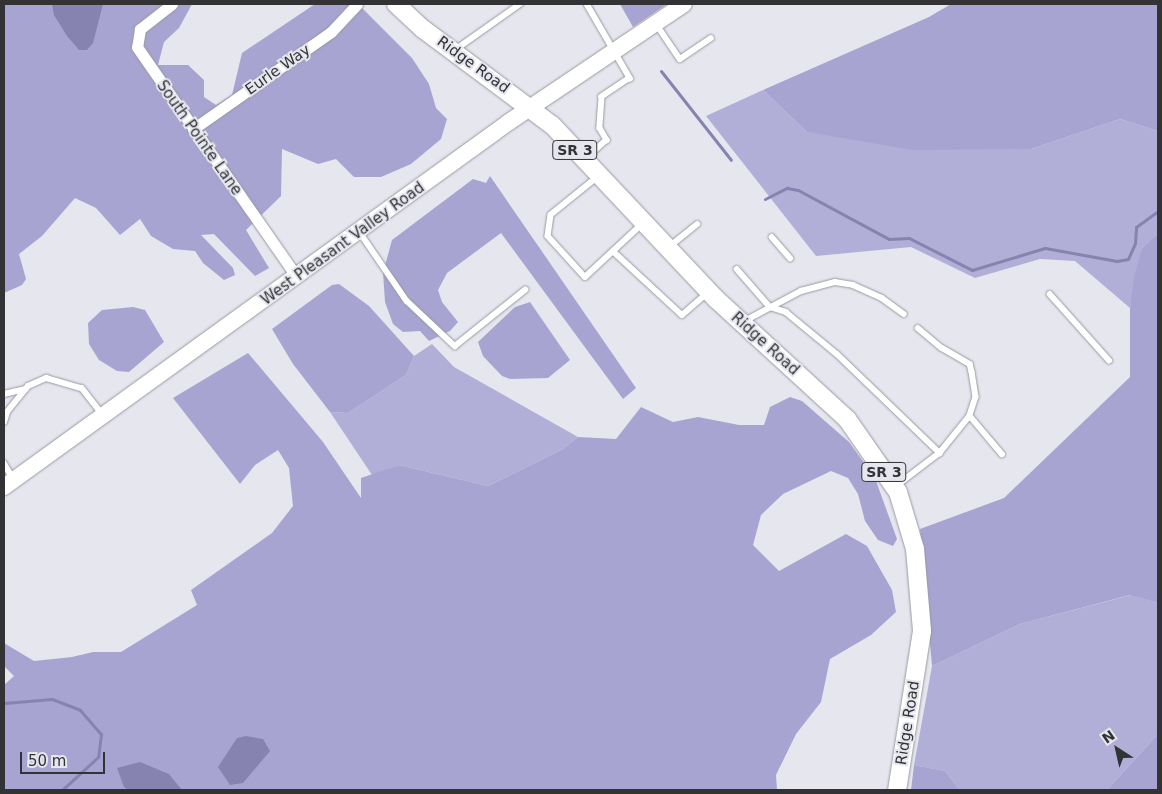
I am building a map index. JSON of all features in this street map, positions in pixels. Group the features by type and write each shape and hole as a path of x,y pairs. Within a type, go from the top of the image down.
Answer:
{"main road":[{"name":"Ridge Road","path":"396,4 423,29 532,107 585,160 708,291 847,419 895,488 915,549 922,631 897,790"},
{"name":"West Pleasant Valley Road","path":"9,483 104,417 532,107 684,4"}],"street":[{"name":"South Pointe Lane","path":"172,4 140,29 137,47 297,277"},
{"name":"Eurle Way","path":"193,129 331,32 357,4"}],"lane":[{"path":"454,52 520,4"},
{"path":"585,160 607,140 600,128 602,97 630,78 616,50 587,4"},
{"path":"656,24 680,59 711,38"},
{"path":"600,176 551,215 548,236 585,278 643,222"},
{"path":"668,248 697,224"},
{"path":"359,231 407,301 456,346 525,290"},
{"path":"772,237 790,258"},
{"path":"613,250 682,315 708,291"},
{"path":"737,269 770,307 786,312 837,354 940,453"},
{"path":"741,322 811,287 835,282 852,285 882,298 904,314"},
{"path":"1050,294 1109,360"},
{"path":"895,488 940,453 970,416 976,397 970,364 942,348 918,328"},
{"path":"4,394 25,389 46,378 64,381 82,388 104,417"},
{"path":"4,422 25,389"},
{"path":"970,416 1002,454"},
{"path":"4,463 9,483"}],"shaded area":[{"path":"4,4 192,4 179,28 164,42 158,65 188,65 204,80 204,97 216,105 232,95 242,53 315,4 358,4 412,58 429,84 436,108 447,119 441,139 411,164 381,177 354,177 336,159 318,164 282,149 281,196 246,230 269,268 255,276 214,234 201,235 233,268 235,275 224,280 203,263 195,251 173,249 151,236 140,219 120,235 96,208 75,198 42,236 19,254 26,279 22,285 4,293"},
{"path":"52,4 103,4 93,43 87,50 79,50 67,36 54,15"},
{"path":"620,4 667,4 633,27"},
{"path":"951,4 1158,4 1158,131 1120,119 1031,149 913,150 807,132 763,90 929,17"},
{"path":"763,90 807,132 1031,149 1120,119 1158,131 1158,233 1142,248 1130,308 1075,261 1040,259 975,278 911,247 816,256 706,116"},
{"path":"490,176 636,388 623,399 501,233 447,273 438,290 442,302 458,322 450,331 429,341 420,331 403,332 393,324 385,302 383,273 392,240 473,179 486,183"},
{"path":"1158,233 1158,603 1130,595 1020,624 932,666 920,529 1004,498 1130,377 1130,308 1134,277 1142,248"},
{"path":"339,284 369,306 414,356 406,375 348,413 330,412 293,364 272,329 332,285"},
{"path":"530,302 570,360 548,378 510,379 502,376 483,356 478,342 515,307"},
{"path":"133,307 145,310 164,342 129,372 117,371 99,360 89,344 88,323 102,310"},
{"path":"432,344 454,367 578,437 563,449 488,486 399,465 372,475 330,412 348,413 406,375 414,356"},
{"path":"248,353 323,442 361,498 361,478 399,465 488,486 563,449 578,437 616,439 641,407 673,422 698,417 739,425 764,425 770,407 790,397 802,401 849,442 875,478 897,539 893,546 878,540 865,521 858,494 848,478 831,471 783,494 761,515 753,545 779,571 846,534 867,546 892,590 896,612 871,635 830,659 821,702 796,734 776,775 777,790 4,790 4,685 14,676 4,666 4,643 34,661 72,657 93,652 121,652 197,605 191,590 272,533 293,506 289,468 278,450 255,465 240,484 173,398"},
{"path":"1131,595 1158,603 1158,734 1107,790 960,790 945,771 914,765 932,666 1020,624"},
{"path":"1158,734 1158,790 1107,790"},
{"path":"246,736 263,739 270,751 243,783 230,785 218,767 237,738"},
{"path":"140,762 169,774 182,790 128,790 124,787 117,768"},
{"path":"914,765 945,771 960,790 911,790"}],"waterway":[{"path":"661,71 731,160"},
{"path":"765,199 787,188 798,190 889,239 909,238 972,270 1045,248 1117,261 1128,259 1135,243 1136,227 1158,211"},
{"path":"4,703 52,699 80,710 101,734 98,757 62,790"}]}
